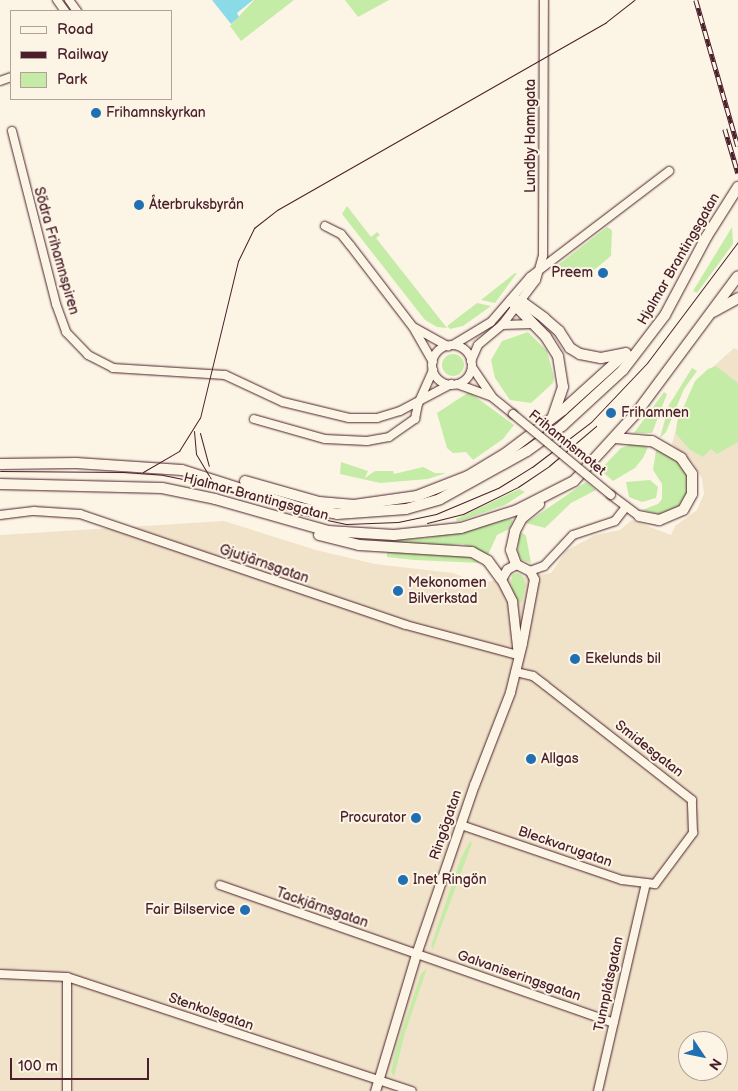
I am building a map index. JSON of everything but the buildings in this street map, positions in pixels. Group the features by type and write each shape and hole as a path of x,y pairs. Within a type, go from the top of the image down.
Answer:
{"main road":[{"name":"Hjalmar Brantingsgatan","path":"0,464 76,463 169,468 219,479 301,508 337,514 378,513 423,505 501,467 558,430 623,370 648,339 738,187"},
{"name":"Hjalmar Brantingsgatan","path":"0,484 78,484 162,488 187,492 302,526 371,535 419,534 488,520 550,494 574,480 652,394 738,276"},
{"path":"711,313 738,298"},
{"path":"516,303 553,326 570,348 580,354 601,358 626,353"},
{"path":"516,303 532,324 552,344 561,365 561,400 550,421"},
{"path":"219,479 243,481 319,502 354,506 417,496 468,476 550,421 626,353 648,339"},
{"path":"614,438 638,438 662,445 681,458 692,474 692,494 683,510 659,520 639,516"},
{"path":"516,564 510,550 518,523 550,494"},
{"path":"302,526 316,534 359,545 472,552 488,561 501,579"}],"street":[{"path":"68,0 76,10"},
{"name":"Lundby Hamngata","path":"539,272 544,250 544,0"},
{"name":"Södra Frihamnspiren","path":"12,131 56,304 66,332 88,355 113,368 226,375 283,402 349,418 377,418 418,404"},
{"name":"Lundby Hamngata","path":"472,364 478,346 502,325 539,272 670,171"},
{"path":"325,226 341,234 413,327 440,380 454,384"},
{"name":"Lundby Hamngata","path":"451,345 491,322 516,303"},
{"path":"502,325 532,324"},
{"path":"413,327 465,350 472,364 467,378 418,404"},
{"path":"254,419 325,439 367,441 389,437 415,420 418,404 438,352 451,345"},
{"name":"Frihamnsmotet","path":"472,364 492,397 639,516"},
{"name":"Frihamnsmotet","path":"454,384 492,397"},
{"path":"501,579 507,569 516,564 530,571 544,566 573,535 615,521 626,507"},
{"name":"Gjutjärnsgatan","path":"0,515 34,511 80,514 406,625 518,655"},
{"name":"Ringögatan","path":"375,1091 416,954 515,672 528,597 533,587 530,571"},
{"name":"Ringögatan","path":"501,579 512,601 518,655"},
{"name":"Smidesgatan","path":"515,672 533,676 692,800 693,833 662,879"},
{"name":"Bleckvarugatan","path":"461,825 622,880 655,884 662,879"},
{"name":"Tunnplåtsgatan","path":"598,1091 646,883"},
{"name":"Tackjärnsgatan","path":"220,885 416,954"},
{"name":"Galvaniseringsgatan","path":"416,954 613,1023"},
{"name":"Stenkolsgatan","path":"0,974 67,977 412,1091"},
{"path":"67,977 67,1091"}],"shaded area":[{"path":"734,348 738,350 738,1091 0,1091 0,535 224,521 316,550 375,564 453,573 478,583 551,573 566,551 595,535 620,530 632,520 671,535 675,526 697,510 704,494 702,479 693,463 672,444 679,417 697,381"}],"green space":[{"path":"254,0 294,0 241,41 230,26"},
{"path":"345,0 389,0 358,17"},
{"path":"347,206 371,237 377,232 380,235 376,238 447,328 437,327 425,320 342,214"},
{"path":"607,227 612,230 611,256 583,279 554,268"},
{"path":"732,227 733,244 697,293 693,291"},
{"path":"517,273 495,303 481,300"},
{"path":"477,303 491,306 463,326 450,329 447,326"},
{"path":"528,332 547,351 554,377 553,383 531,403 510,400 495,378 491,360 502,341"},
{"path":"453,354 461,357 464,365 461,373 453,376 445,373 442,365 445,357"},
{"path":"716,366 738,383 738,442 717,454 711,449 703,457 689,449 676,434 677,422 695,381 708,369"},
{"path":"692,368 697,371 684,389 666,432 660,438 669,405"},
{"path":"469,392 514,425 503,439 473,460 466,452 453,453 447,448 437,413"},
{"path":"664,392 667,394 652,433 634,433"},
{"path":"632,444 648,447 643,458 635,468 613,481 600,470 621,448"},
{"path":"656,450 671,455 686,470 690,491 681,507 663,515 642,510 658,504 662,499 662,484 653,470"},
{"path":"341,462 368,471 365,478 375,471 393,471 394,474 423,467 435,473 446,473 428,479 380,483 340,474"},
{"path":"650,480 658,487 656,498 642,502 629,497 626,482"},
{"path":"586,482 596,490 571,503 545,528 526,523"},
{"path":"519,489 525,492 505,505 457,522 456,519"},
{"path":"511,519 513,521 509,529 497,535 488,555 463,544 440,546 369,541 428,538"},
{"path":"523,533 526,536 531,563 522,560 518,553 519,534"},
{"path":"387,551 466,555 480,563 387,557"},
{"path":"517,573 522,575 526,584 522,602 515,602 511,582 512,575"},
{"path":"470,841 472,843 433,949 431,946 461,858"},
{"path":"427,968 405,1033 394,1077 391,1072 397,1045 421,974"}],"water":[{"path":"212,0 253,0 237,13 239,17 231,24"}],"tram line":[{"path":"143,472 179,451 200,418 238,261 254,228 277,210 606,22 634,0"},
{"path":"0,471 124,472 163,475 207,484 299,514 346,524 398,522 436,514 498,488 532,467 591,422 647,363 738,242"},
{"path":"427,523 463,514 518,487 549,466 596,426"},
{"path":"194,431 196,454 216,487"},
{"path":"200,433 209,466"}],"railway":[{"path":"696,0 738,146"},
{"path":"725,129 738,173"}],"place":[{"name":"Frihamnskyrkan","path":"96,113"},
{"name":"Återbruksbyrån","path":"139,205"},
{"name":"Preem","path":"603,273"},
{"name":"Frihamnen","path":"611,413"},
{"name":"Mekonomen Bilverkstad","path":"398,591"},
{"name":"Ekelunds bil","path":"575,659"},
{"name":"Allgas","path":"531,759"},
{"name":"Procurator","path":"416,818"},
{"name":"Inet Ringön","path":"403,880"},
{"name":"Fair Bilservice","path":"245,910"}]}
